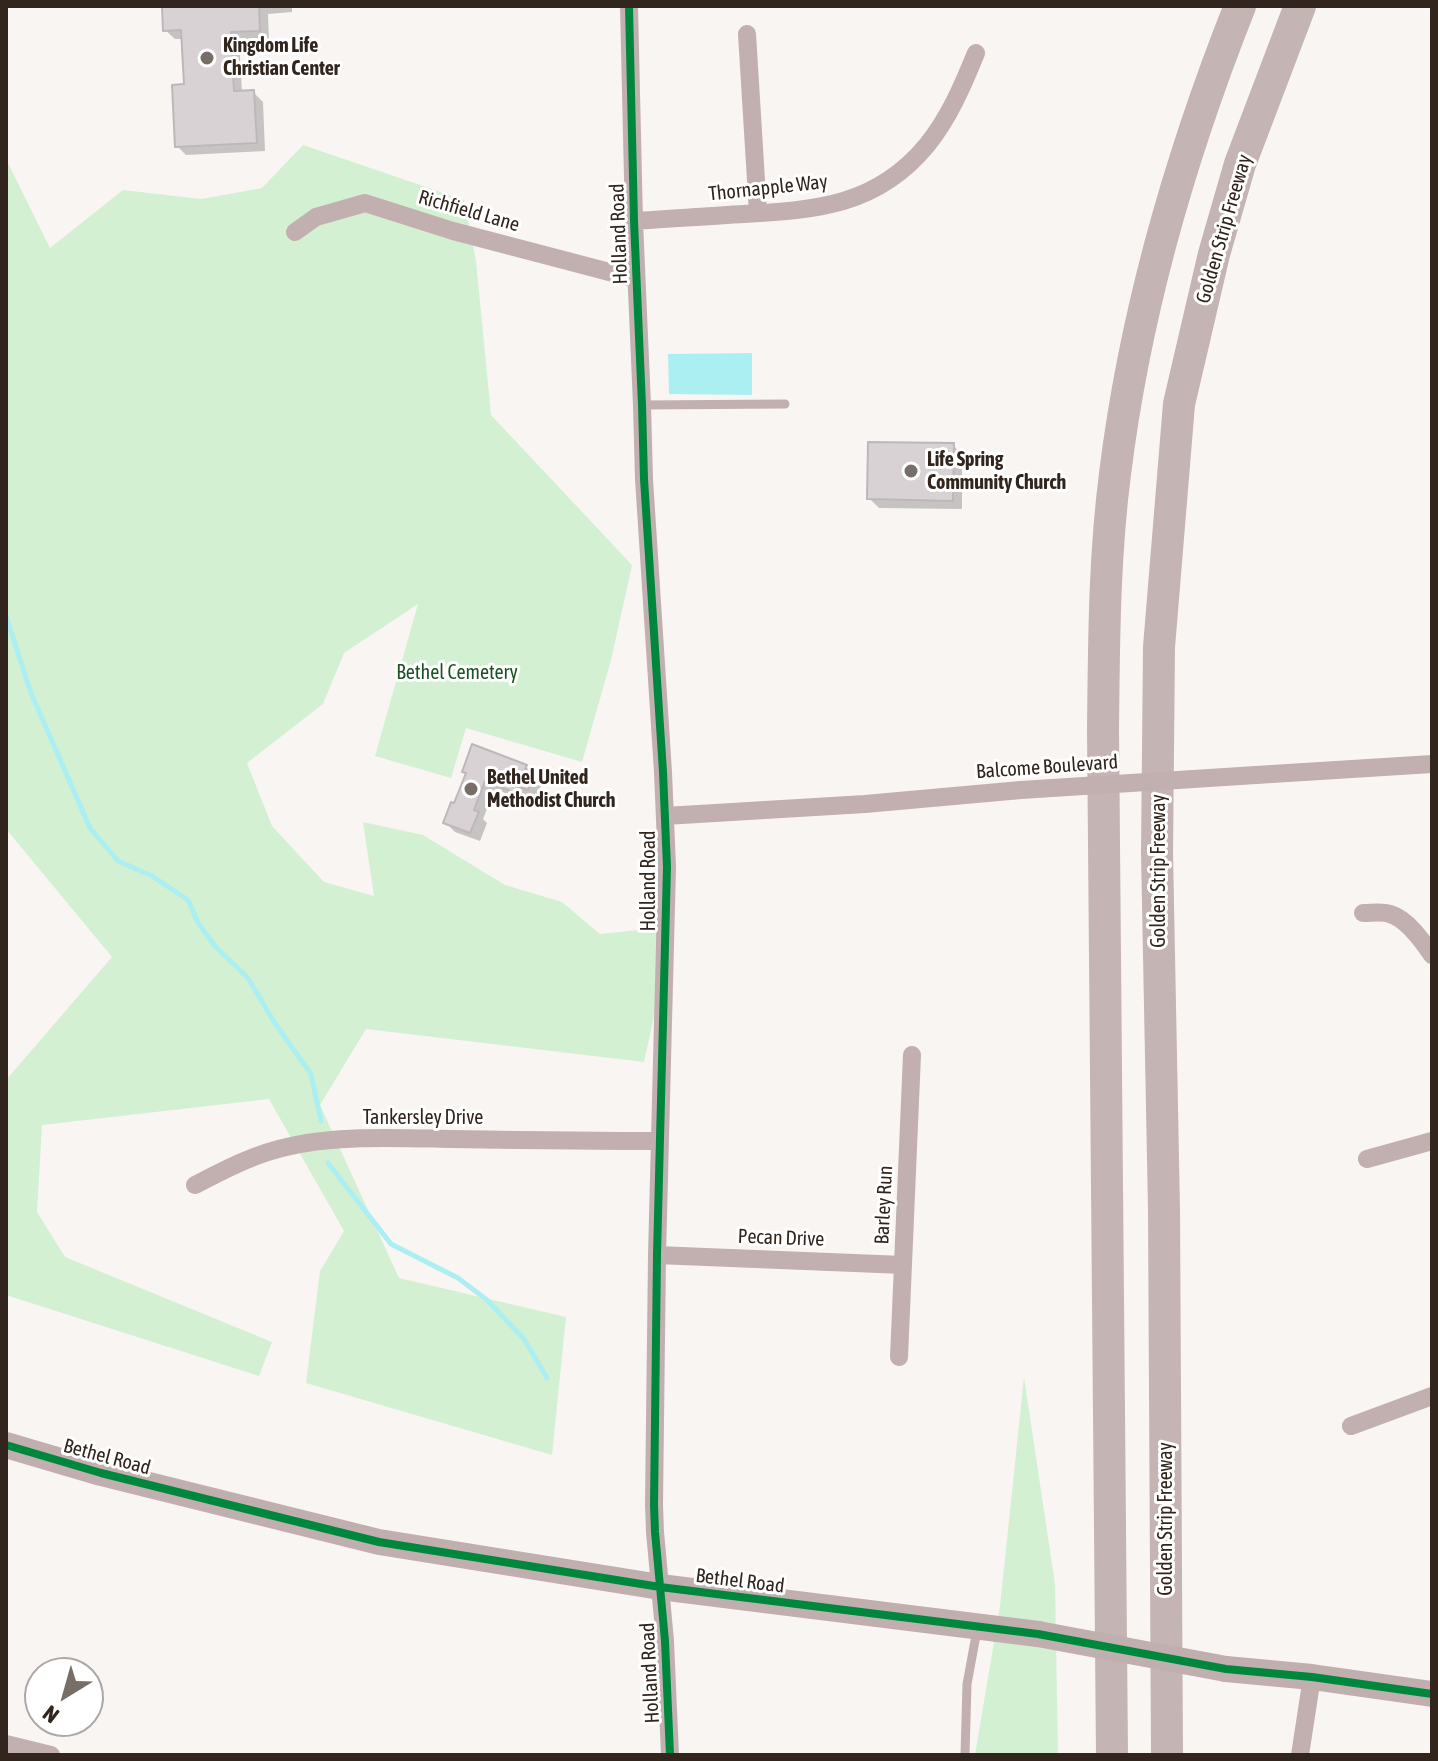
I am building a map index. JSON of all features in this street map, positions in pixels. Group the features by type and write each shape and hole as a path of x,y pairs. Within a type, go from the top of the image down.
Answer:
{"highway":[{"path":"1112,1755 1103,729 1107,555 1114,476 1141,314 1186,152 1240,6"},
{"name":"Golden Strip Freeway","path":"1167,1755 1164,1209 1157,853 1159,647 1179,404 1214,254 1240,164 1300,6"}],"street":[{"name":"Holland Road","path":"629,6 644,479 665,816 666,932 654,1505 670,1755"},
{"path":"747,34 758,213"},
{"name":"Thornapple Way","path":"634,221 804,210 867,193 896,175 920,153 940,127 976,53"},
{"name":"Richfield Lane","path":"295,232 316,217 365,203 453,231 636,279"},
{"name":"Balcome Boulevard","path":"665,816 1432,764"},
{"path":"1363,913 1386,913 1396,917 1411,929 1432,955"},
{"name":"Barley Run","path":"899,1357 912,1055"},
{"name":"Tankersley Drive","path":"195,1185 260,1154 323,1141 415,1138 660,1141"},
{"path":"1367,1159 1432,1141"},
{"name":"Pecan Drive","path":"657,1255 903,1265"},
{"path":"1351,1426 1432,1396"},
{"name":"Bethel Road","path":"6,1445 101,1473 379,1542 660,1587 1038,1634 1226,1669 1312,1677 1432,1694"},
{"path":"1300,1755 1312,1677"},
{"path":"6,1744 51,1755"}],"lane":[{"path":"642,405 785,404"},
{"path":"965,1755 967,1684 977,1627"}],"green space":[{"name":"Bethel Cemetery","path":"303,145 464,200 476,261 491,415 632,565 611,660 582,762 466,728 451,778 375,756 418,604 344,653 323,704 247,763 272,826 324,882 374,896 363,822 423,835 505,885 562,902 600,934 673,930 644,1062 366,1029 320,1105 399,1278 566,1317 552,1455 306,1383 320,1271 344,1231 269,1099 42,1125 37,1212 65,1257 272,1342 259,1376 6,1295 6,1080 112,957 6,829 6,159 50,248 123,190 201,199 262,188"},
{"path":"1024,1377 1055,1584 1058,1755 975,1755 1000,1606"}],"water":[{"path":"752,353 752,395 669,394 668,354"}],"building":[{"name":"Kingdom Life Christian Center","path":"162,6 259,6 260,31 231,32 234,91 254,90 257,143 175,147 172,85 184,84 181,30 163,31"},
{"name":"Life Spring Community Church","path":"868,442 954,443 953,501 867,499"},
{"name":"Bethel United Methodist Church","path":"472,744 527,765 525,769 534,772 528,790 519,787 516,793 485,781 474,810 479,812 470,833 443,823 466,773 462,772"}],"waterway":[{"path":"6,616 31,693 90,828 118,861 152,876 188,900 198,923 215,946 248,978 274,1022 311,1074 321,1121"},
{"path":"328,1163 391,1244 458,1278 487,1300 524,1339 547,1378"}],"cycle path":[{"path":"629,6 644,479 667,867 654,1505 670,1755"},
{"path":"6,1445 101,1473 379,1542 660,1587 1038,1634 1226,1669 1312,1677 1432,1694"}],"place":[{"name":"Kingdom Life Christian Center","path":"207,58"},
{"name":"Life Spring Community Church","path":"911,471"},
{"name":"Bethel United Methodist Church","path":"471,789"}]}
